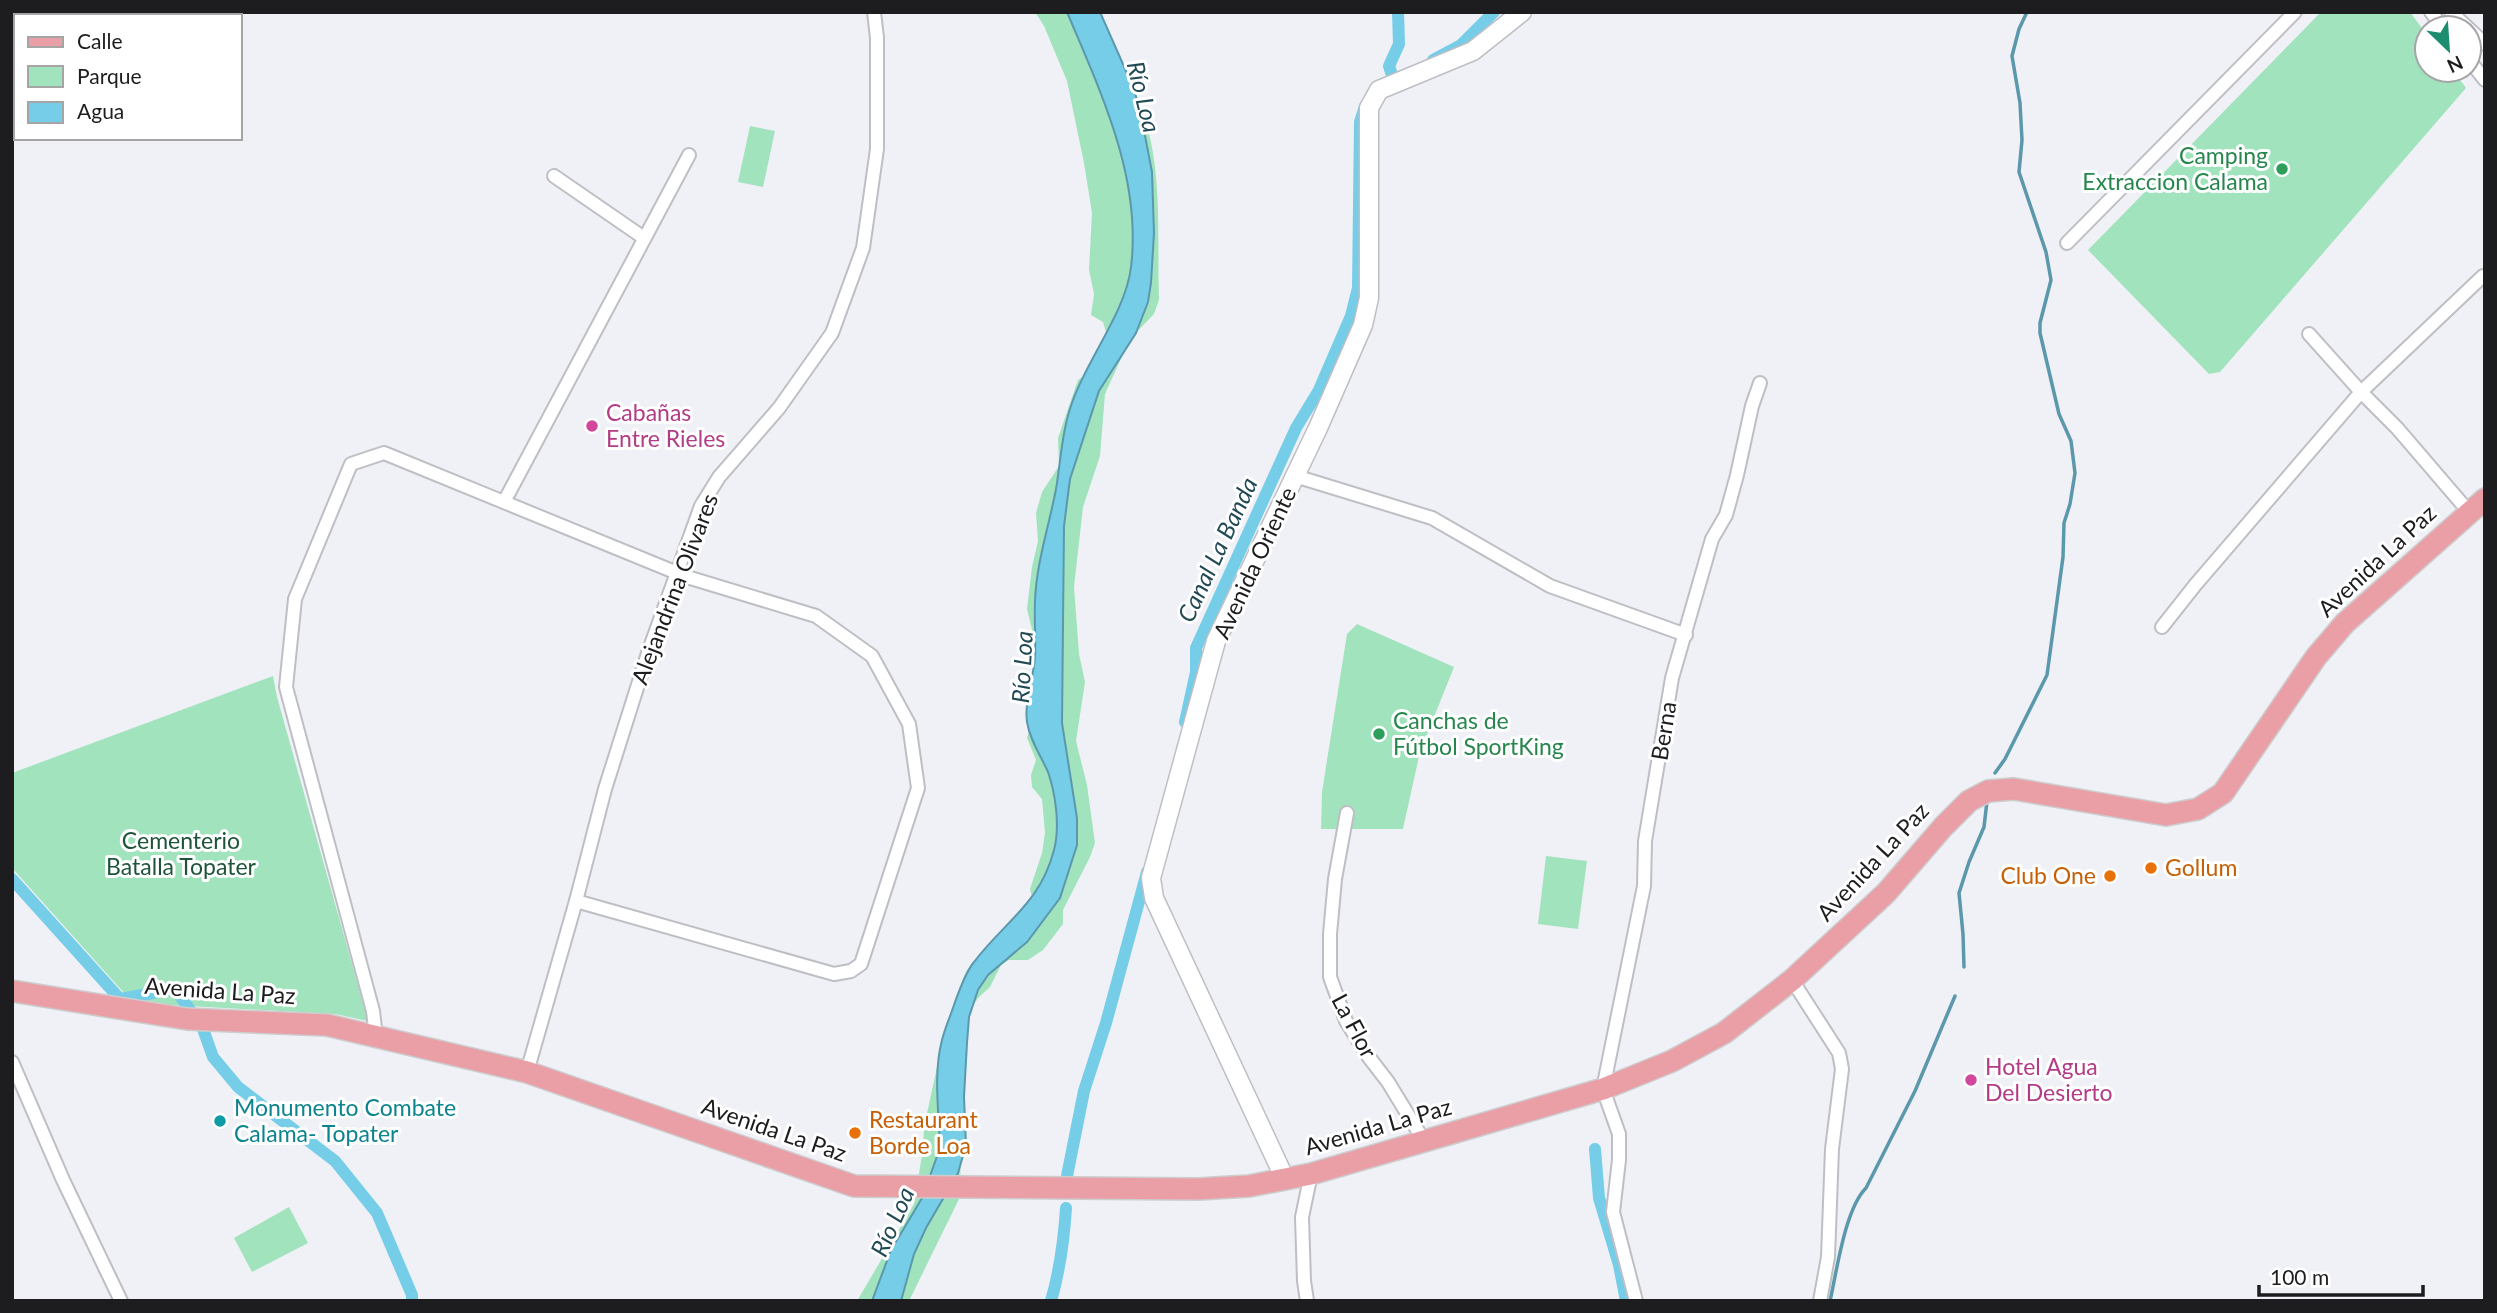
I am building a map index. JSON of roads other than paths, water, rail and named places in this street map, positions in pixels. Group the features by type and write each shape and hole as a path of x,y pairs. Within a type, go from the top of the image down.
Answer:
{"main road":[{"name":"Avenida La Paz","path":"12,991 187,1019 327,1024 527,1073 854,1186 1198,1189 1249,1186 1311,1174 1603,1089 1672,1061 1724,1033 1792,980 1886,893 1943,827 1979,794 1997,789 2014,789 2166,815 2189,813 2211,803 2233,782 2316,657 2345,622 2477,505"},
{"path":"12,976 63,1000"},
{"name":"Avenida La Paz","path":"12,998 63,1000"}],"street":[{"name":"Alejandrina Olivares","path":"527,1073 576,901 604,789 676,572 701,506 719,477 779,408 832,333 863,248 877,149 877,38 874,12"},
{"name":"Avenida Oriente","path":"1285,1179 1154,898 1150,878 1216,642 1363,325 1369,298 1369,108 1379,90 1473,51 1522,12"},
{"path":"2067,243 2295,12"},
{"path":"504,502 689,155"},
{"path":"554,176 644,238"},
{"path":"2162,627 2361,392 2483,276"},
{"path":"2309,334 2361,392 2477,505"},
{"name":"Berna","path":"1603,1089 1644,886 1645,841 1672,678 1712,539 1730,502 1752,406 1760,383"},
{"path":"376,1037 373,1011 286,687 295,599 351,464 384,453 676,572 817,616 872,656 909,724 918,788 862,964 843,974 834,974 576,901"},
{"path":"1295,476 1432,518 1550,586 1686,635"},
{"name":"La Flor","path":"1347,813 1335,879 1330,934 1330,977 1346,1021 1424,1141"},
{"path":"1792,980 1839,1053 1842,1069 1832,1149 1828,1257 1820,1301"},
{"path":"12,1062 63,1180 121,1301"},
{"path":"1603,1089 1619,1134 1613,1212 1636,1301"},
{"path":"1307,1301 1302,1217 1311,1174"}],"water":[{"path":"1067,12 1100,12 1134,89 1152,172 1154,233 1148,302 1136,333 1099,391 1070,479 1064,526 1062,723 1077,818 1077,845 1060,898 1027,942 988,975 978,990 969,1017 964,1097 966,1145 958,1173 914,1254 901,1301 872,1301 891,1250 922,1198 940,1148 937,1094 939,1053 960,988 974,962 1040,885 1056,841 1057,821 1053,791 1027,722 1035,656 1036,588 1069,411 1128,284 1133,234 1125,169 1116,136"}],"waterway":[{"path":"1392,75 1389,66 1399,44 1398,12"},
{"name":"Canal La Banda","path":"1433,60 1461,45 1494,12"},
{"path":"1995,773 2005,759 2047,675 2063,557 2064,523 2075,473 2071,441 2059,414 2040,333 2051,280 2046,252 2019,172 2022,140 2020,103 2012,56 2027,12"},
{"name":"Canal La Banda","path":"1185,722 1196,672 1196,648 1296,428 1319,390 1351,316 1358,288 1360,122 1365,106"},
{"path":"1964,967 1959,893 1984,827 1987,801"},
{"name":"Canal La Banda","path":"1067,1176 1084,1091 1106,1023 1147,872"},
{"path":"12,879 120,999 175,989 190,1010"},
{"path":"1830,1301 1852,1210 1915,1091 1955,996"},
{"path":"203,1029 213,1057 238,1087 335,1161 377,1213 412,1295 412,1301"},
{"path":"1595,1149 1599,1198 1619,1265 1626,1301"},
{"path":"1051,1301 1061,1254 1066,1208"}],"place":[{"name":"Camping Extraccion Calama","path":"2282,169"},
{"name":"Cabañas Entre Rieles","path":"592,426"},
{"name":"Canchas de Fútbol SportKing","path":"1379,734"},
{"name":"Gollum","path":"2151,868"},
{"name":"Club One","path":"2110,876"},
{"name":"Hotel Agua Del Desierto","path":"1971,1080"},
{"name":"Monumento Combate Calama- Topater","path":"220,1121"},
{"name":"Restaurant Borde Loa","path":"855,1133"}],"water label":[{"name":"Río Loa","path":"1143,97"},
{"name":"Río Loa","path":"1023,667"},
{"name":"Río Loa","path":"893,1222"}],"park label":[{"name":"Cementerio Batalla Topater","path":"181,854"}]}
